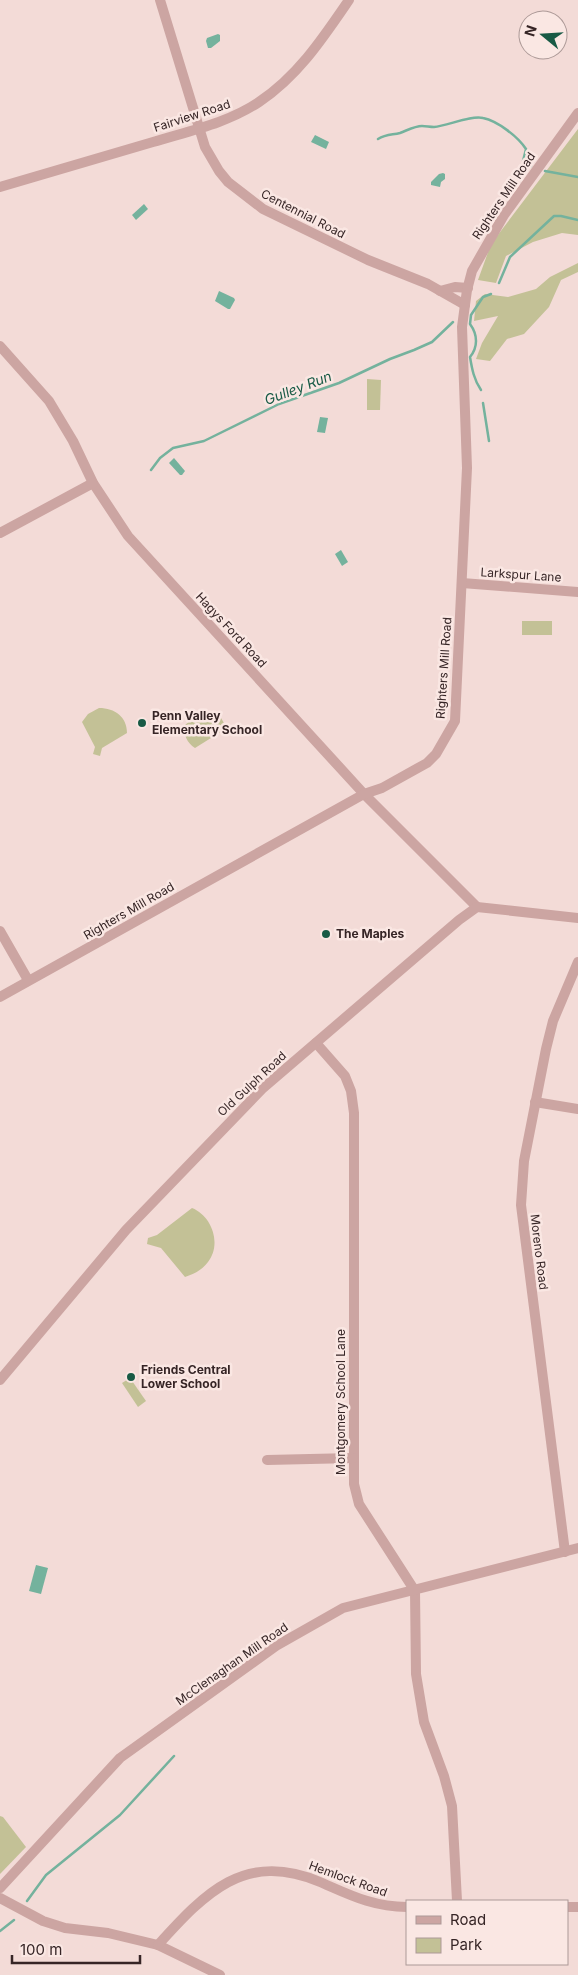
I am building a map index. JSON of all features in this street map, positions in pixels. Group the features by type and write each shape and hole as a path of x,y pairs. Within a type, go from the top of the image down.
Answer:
{"street":[{"name":"Centennial Road","path":"160,0 198,128 205,147 218,171 250,201 263,209 368,260 440,291 465,305"},
{"name":"Fairview Road","path":"0,187 198,128 235,115 259,102 298,68 317,46 349,0"},
{"name":"Righters Mill Road","path":"0,997 364,794 382,788 427,763 436,754 454,723 467,468 462,327 468,288 472,271 504,215 578,113"},
{"path":"440,291 455,287 468,288"},
{"name":"Hagys Ford Road","path":"0,346 49,401 73,441 93,483 128,536 364,794 477,907"},
{"path":"0,533 93,483"},
{"name":"Larkspur Lane","path":"462,583 578,592"},
{"path":"477,907 578,918"},
{"name":"Old Gulph Road","path":"0,1380 126,1230 262,1089 401,969 477,907"},
{"path":"0,930 28,980"},
{"name":"Moreno Road","path":"565,1552 521,1205 524,1161 539,1076 553,1021 578,962"},
{"name":"Montgomery School Lane","path":"316,1043 345,1076 351,1091 354,1113 354,1484 359,1504 415,1591"},
{"path":"535,1102 578,1109"},
{"path":"267,1460 353,1458"},
{"name":"McClenaghan Mill Road","path":"0,1888 120,1758 276,1646 343,1608 578,1548"},
{"path":"415,1591 416,1674 424,1722 444,1776 452,1806 457,1900"},
{"name":"Hemlock Road","path":"158,1945 208,1894 239,1877 272,1870 305,1876 372,1904 387,1907 406,1907"},
{"path":"0,1898 43,1921 65,1928 108,1934 158,1945 220,1975"}],"green space":[{"path":"578,129 578,235 562,233 533,242 506,256 496,283 478,280 491,244"},
{"path":"578,263 578,272 561,280 549,307 524,334 507,339 490,361 476,359 482,343 498,316 474,321 476,301 485,294 508,297 536,289 550,277"},
{"path":"367,379 381,380 380,410 367,410"},
{"path":"522,621 552,621 552,635 522,635"},
{"path":"99,708 105,708 119,714 125,722 127,733 102,748 100,756 93,754 95,747 82,722 88,714"},
{"path":"214,712 218,713 227,728 195,748 186,738 185,725 190,721 196,723"},
{"path":"192,1208 205,1217 210,1224 213,1231 214,1247 206,1265 192,1275 185,1277 161,1248 147,1244 148,1238 157,1235"},
{"path":"130,1378 146,1401 138,1407 122,1383"},
{"path":"0,1816 3,1817 26,1847 0,1874"}],"shaded area":[{"path":"220,35 220,41 211,48 208,48 207,38"},
{"path":"315,135 329,142 326,149 311,142"},
{"path":"439,174 445,174 445,179 441,182 440,187 431,185 431,182"},
{"path":"144,204 148,209 136,220 132,215"},
{"path":"219,291 234,298 235,300 230,309 215,301"},
{"path":"320,417 328,418 325,433 317,432"},
{"path":"174,458 185,471 182,475 169,463"},
{"path":"341,550 348,562 342,566 335,554"},
{"path":"36,1565 48,1568 41,1594 29,1591"}],"waterway":[{"path":"378,139 417,127 434,127 478,117 501,126 518,140 526,149 523,161 531,166"},
{"path":"545,171 578,177"},
{"name":"Gulley Run","path":"499,283 510,257 554,216 578,220"},
{"path":"481,390 475,378 470,357 476,345 474,332 470,324 471,315 483,297 491,294"},
{"name":"Gulley Run","path":"151,470 160,458 173,448 204,441 279,404 339,383 432,342 453,322"},
{"path":"483,403 489,441"},
{"path":"27,1901 46,1875 120,1815 174,1756"},
{"path":"0,1931 14,1920"}],"place":[{"name":"Penn Valley Elementary School","path":"142,723"},
{"name":"The Maples","path":"326,934"},
{"name":"Friends Central Lower School","path":"131,1377"}]}
